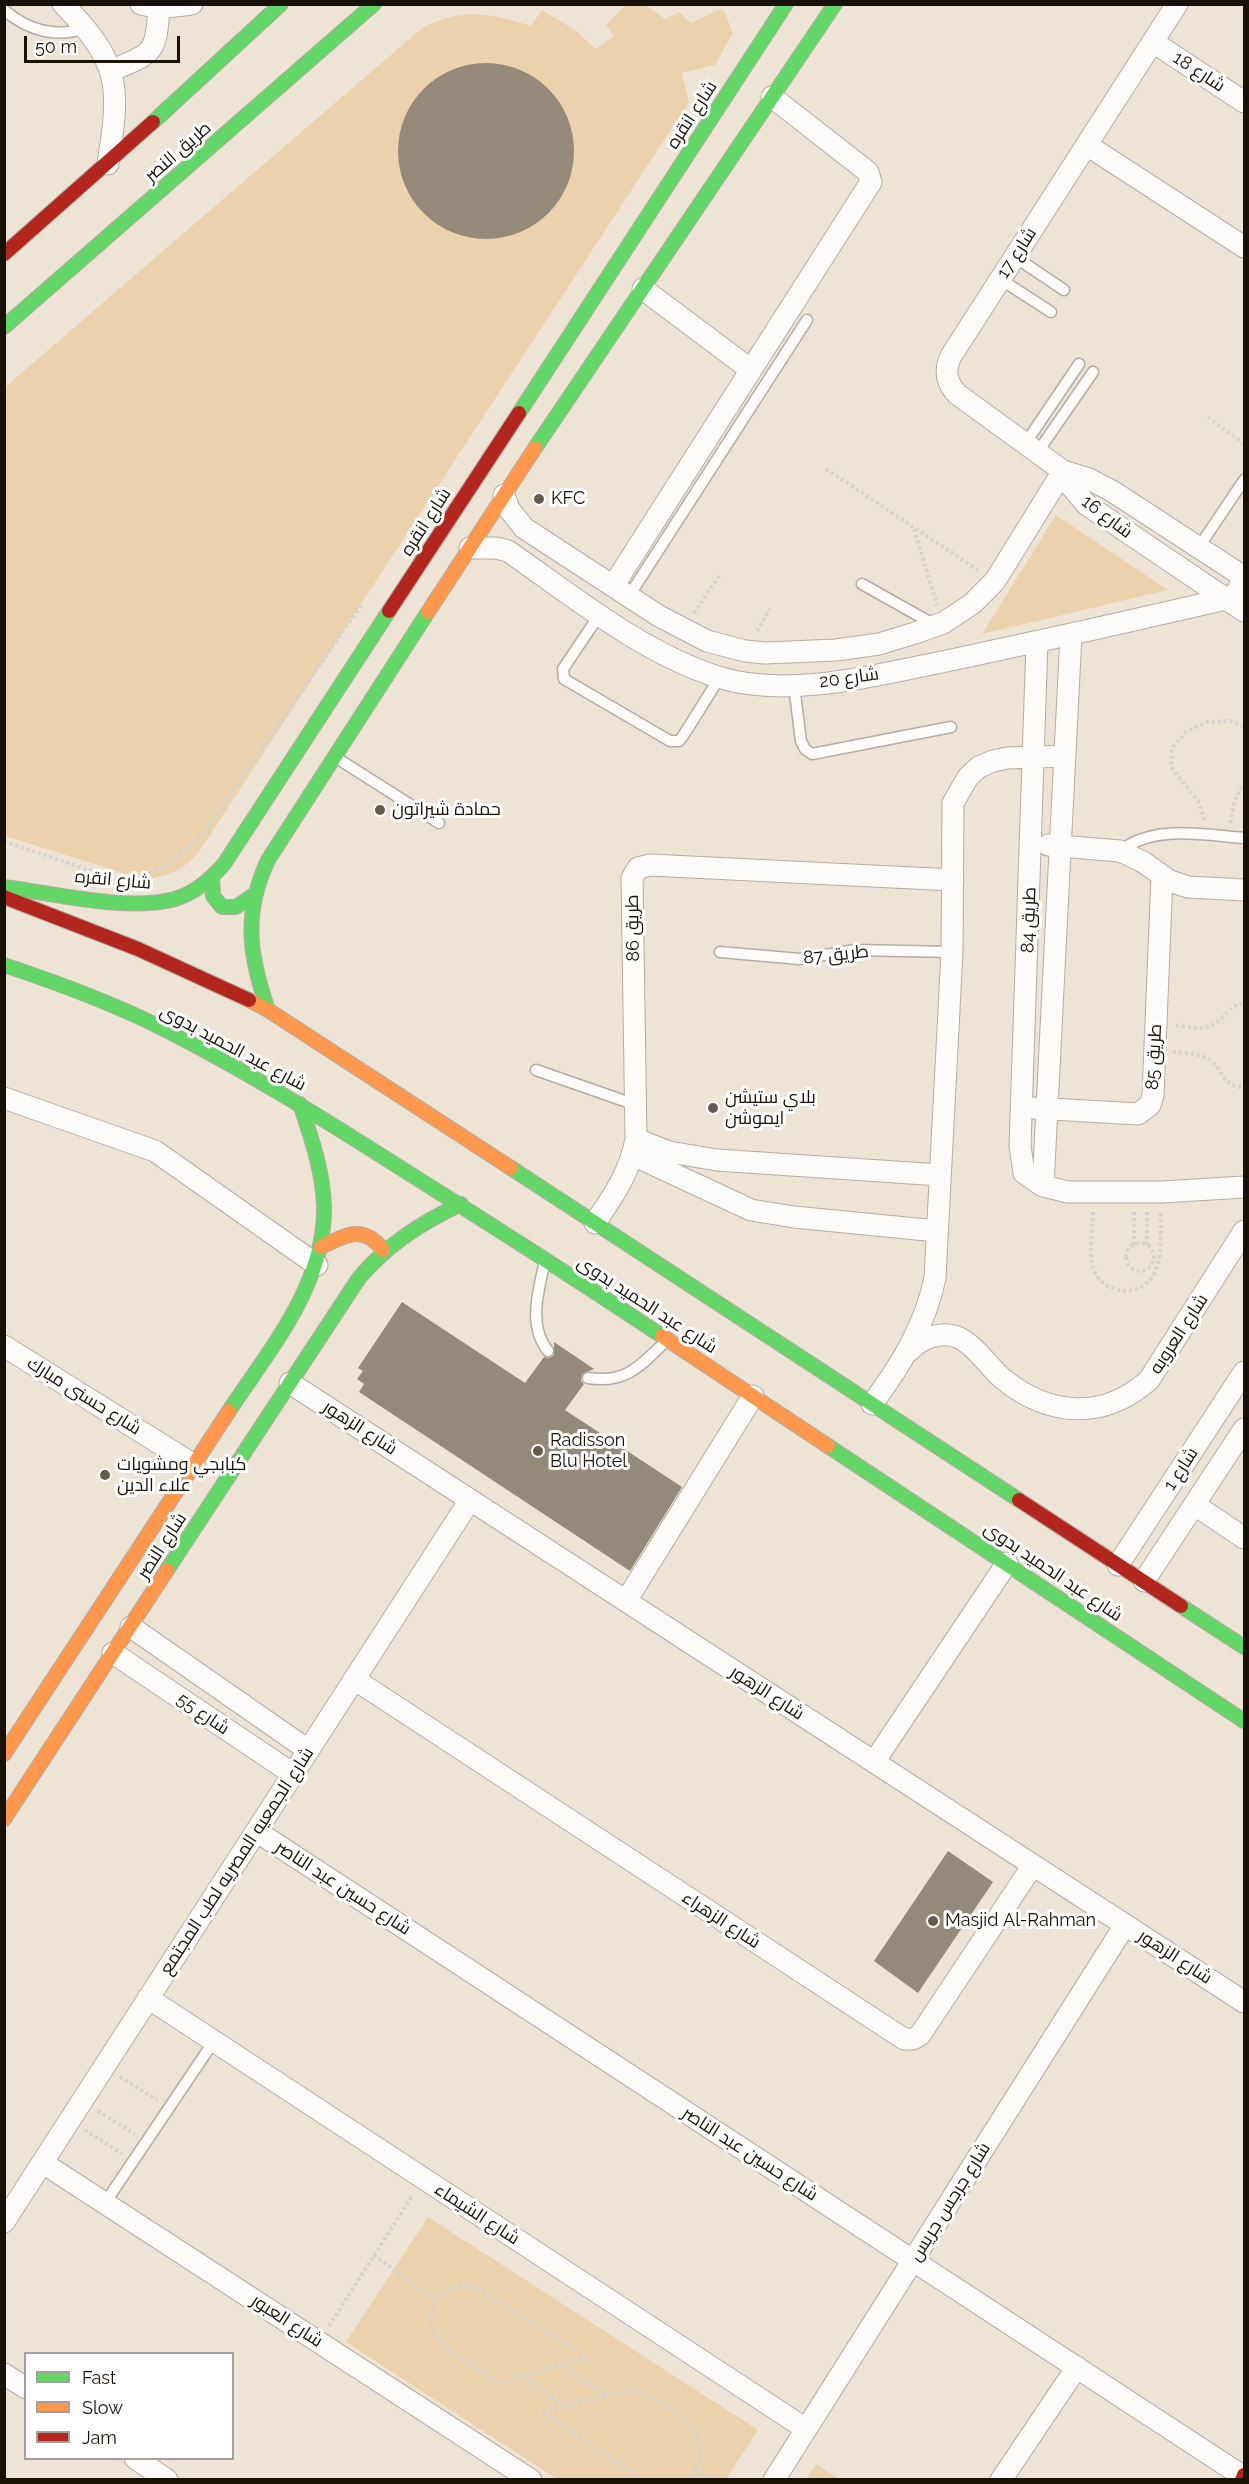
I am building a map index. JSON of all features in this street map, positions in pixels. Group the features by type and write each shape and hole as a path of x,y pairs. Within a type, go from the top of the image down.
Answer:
{"street":[{"path":"63,4 87,28 101,49 110,71 116,101 108,164"},
{"path":"110,71 144,57 151,51 157,34 150,6 192,4"},
{"name":"طريق النصر","path":"4,254 108,164 280,4"},
{"name":"طريق النصر","path":"4,327 374,4"},
{"path":"364,15 388,4"},
{"name":"شارع انقره","path":"4,887 129,903 152,903 176,899 198,888 212,877 230,854 786,4"},
{"path":"268,1010 254,971 250,932 252,897 268,860 504,495 835,4"},
{"name":"شارع 17","path":"1063,471 957,394 946,372 951,356 1177,4"},
{"name":"شارع 18","path":"1153,42 1245,102"},
{"path":"621,591 751,370 869,186 871,178 868,172 772,97"},
{"path":"1087,145 1245,247"},
{"path":"643,289 751,370"},
{"name":"شارع 20","path":"504,495 509,509 524,528 683,629 707,641 726,647 765,653 810,652 868,646 896,640 940,624 972,604 995,581 1063,471"},
{"name":"شارع 16","path":"1063,471 1101,485 1243,576"},
{"name":"شارع 16","path":"1063,471 1087,505 1245,611"},
{"name":"شارع 20","path":"470,548 496,548 508,552 666,656 720,677 740,682 794,685 873,675 1071,635 1226,599"},
{"path":"1226,599 1236,593 1243,576"},
{"name":"طريق 84","path":"1043,1186 1071,635"},
{"name":"طريق 84","path":"1037,642 1035,757 1020,1146 1024,1173 1043,1186"},
{"path":"868,646 873,675"},
{"path":"872,1404 905,1356 917,1334 931,1298 935,1278 952,952 953,803 968,777 979,767 993,760 1065,756"},
{"path":"1032,844 1120,851 1143,862 1162,877 1188,887 1245,890"},
{"name":"طريق 86","path":"595,1223 620,1187 634,1147 636,1105 632,878 638,868 650,865 953,880"},
{"path":"212,877 210,888 214,899 222,907 234,909 244,905 252,897"},
{"name":"طريق 85","path":"1021,1107 1132,1114 1143,1112 1152,1100 1162,877"},
{"path":"4,897 142,949 203,976 268,1010 1245,1647"},
{"name":"شارع عبد الحميد بدوى","path":"4,965 54,982 154,1024 300,1104 461,1204 1245,1721"},
{"path":"4,1098 155,1152 319,1256 354,1233 371,1237 383,1250"},
{"name":"شارع النصر","path":"4,1754 296,1309 319,1256 324,1224 322,1178 300,1104"},
{"path":"634,1147 717,1160 940,1175"},
{"path":"634,1147 751,1209 794,1217 937,1231"},
{"path":"1043,1186 1068,1192 1094,1193 1245,1187"},
{"name":"شارع النصر","path":"4,1819 359,1278 383,1250 416,1226 461,1204"},
{"name":"شارع العروبه","path":"905,1356 916,1344 930,1337 946,1335 962,1339 1003,1379 1020,1392 1040,1400 1078,1410 1117,1403 1134,1393 1149,1380 1245,1230"},
{"name":"شارع حسنى مبارك","path":"4,1346 194,1465"},
{"name":"شارع 1","path":"1118,1565 1245,1372"},
{"name":"شارع الزهور","path":"290,1383 1245,2002"},
{"path":"626,1601 753,1396"},
{"name":"شارع 1","path":"1144,1581 1245,1429"},
{"name":"شارع الجمعيه المصريه لطب المجتمع","path":"4,2222 470,1500"},
{"path":"1196,1505 1245,1538"},
{"path":"874,1762 1007,1563"},
{"name":"شارع 55","path":"130,1627 308,1750"},
{"name":"شارع 55","path":"113,1653 293,1774"},
{"name":"شارع الزهراء","path":"354,1679 904,2039 913,2039 920,2035 1033,1865"},
{"name":"شارع حسين عبد الناصر","path":"256,1831 1243,2477"},
{"name":"شارع جرجس جريس","path":"774,2480 1125,1925"},
{"name":"شارع الشيماء","path":"148,1998 806,2429"},
{"name":"شارع العبور","path":"42,2163 531,2480"},
{"path":"1001,2480 1077,2367"},
{"path":"4,2374 24,2387"},
{"path":"138,2460 167,2480"}],"lane":[{"path":"4,10 24,24 48,33 75,32 87,28"},
{"path":"1015,257 1064,290"},
{"path":"1000,279 1051,312"},
{"path":"621,591 807,320"},
{"path":"1031,448 1079,364"},
{"path":"1031,448 1093,372"},
{"path":"1199,547 1245,480"},
{"path":"862,584 940,624"},
{"path":"600,614 563,669 564,679 670,741 681,739 720,677"},
{"path":"794,685 801,741 805,749 812,754 951,726"},
{"path":"335,756 440,824"},
{"path":"1120,851 1136,840 1155,834 1245,838"},
{"name":"طريق 87","path":"720,952 800,959 840,951 952,952"},
{"path":"536,1070 636,1105"},
{"path":"545,1259 537,1298 537,1329 548,1351"},
{"path":"588,1378 611,1379 632,1373 668,1340"},
{"path":"105,2203 214,2041"}],"path":[{"path":"1208,417 1245,444"},
{"path":"826,469 995,581"},
{"path":"913,527 940,624"},
{"path":"683,629 720,573"},
{"path":"135,879 166,866 202,835 364,601"},
{"path":"1207,836 1206,824 1198,801 1171,767 1172,748 1187,731 1207,722 1230,721 1245,726"},
{"path":"1231,837 1230,826 1234,803 1245,782"},
{"path":"4,841 103,875"},
{"path":"1156,1023 1208,1027 1220,1020 1235,1005 1245,1004"},
{"path":"1155,1050 1192,1054 1208,1059 1227,1083 1234,1087 1245,1087"},
{"path":"1094,1193 1092,1265 1101,1281 1116,1291 1125,1292 1143,1287 1155,1273 1158,1265 1148,1192"},
{"path":"1134,1245 1147,1245 1152,1250 1154,1257 1147,1269 1140,1271 1128,1263 1126,1256 1128,1250 1134,1245 1148,1192"},
{"path":"1147,1245 1148,1192"},
{"path":"104,2067 169,2108"},
{"path":"82,2101 147,2141"},
{"path":"69,2120 134,2161"},
{"path":"319,2342 424,2178"},
{"path":"374,2255 436,2301"},
{"path":"457,2286 475,2287 588,2358 563,2365 499,2382 441,2343 431,2327 432,2309 442,2294 457,2286"},
{"path":"563,2365 608,2396"},
{"path":"522,2376 565,2406"},
{"path":"643,2480 543,2412 636,2389 686,2420 698,2434 701,2452 695,2469 685,2480"},
{"path":"695,2469 711,2480"}],"shaded area":[{"path":"626,5 646,5 665,19 679,12 691,23 723,8 733,33 715,65 682,73 689,102 199,852 187,864 174,872 142,879 5,836 5,387 422,28 451,17 476,14 531,26 542,10 575,30 596,49 614,36 606,25"},
{"path":"1056,515 1168,590 982,634"},
{"path":"428,2217 758,2430 726,2479 557,2479 346,2342"},
{"path":"816,2464 839,2479 806,2479"}],"building":[{"path":"486,63 520,70 535,78 548,89 559,102 567,117 574,151 567,185 559,200 548,213 535,224 520,232 486,239 452,232 437,224 424,213 413,200 405,185 398,151 405,117 413,102 424,89 437,78 452,70"},
{"name":"Radisson Blu Hotel","path":"402,1302 525,1383 544,1357 549,1358 554,1355 554,1342 594,1369 582,1374 581,1381 584,1384 565,1410 682,1487 630,1571 359,1392 364,1384 357,1379 363,1371 358,1368"},
{"name":"Masjid Al-Rahman","path":"948,1851 993,1882 918,1993 874,1961"}],"traffic: fast":[{"path":"153,122 281,4"},
{"path":"4,327 374,4"},
{"path":"519,413 786,4"},
{"path":"535,448 835,4"},
{"path":"4,887 90,900 135,903 175,899 202,885 224,864 389,611"},
{"path":"268,1010 256,971 252,935 255,898 268,860 428,612"},
{"path":"212,877 213,896 222,907 236,907 252,896"},
{"path":"4,965 119,1008 221,1059 348,1135 662,1336"},
{"path":"229,1411 292,1315 316,1262 322,1235 324,1206 316,1154 300,1104"},
{"path":"511,1168 1019,1500"},
{"path":"167,1570 359,1278 406,1235 461,1204"},
{"path":"828,1446 1244,1721"},
{"path":"1181,1606 1244,1647"}],"traffic: slow":[{"path":"428,612 535,448"},
{"path":"249,1000 268,1010 511,1168"},
{"path":"321,1247 346,1236 361,1234 376,1242 383,1250"},
{"path":"662,1336 828,1446"},
{"path":"4,1754 229,1411"},
{"path":"4,1819 167,1570"}],"traffic: jam":[{"path":"4,254 153,122"},
{"path":"389,611 519,413"},
{"path":"4,897 138,949 249,1000"},
{"path":"1019,1500 1181,1606"},
{"path":"1242,2480 1244,2475"}],"place":[{"name":"KFC","path":"539,499"},
{"name":"حمادة شيراتون","path":"380,810"},
{"name":"بلاي ستيشن ايموشن","path":"713,1108"},
{"name":"Radisson Blu Hotel","path":"538,1451"},
{"name":"كبابجي ومشويات علاء الدين","path":"105,1475"},
{"name":"Masjid Al-Rahman","path":"933,1921"}]}
